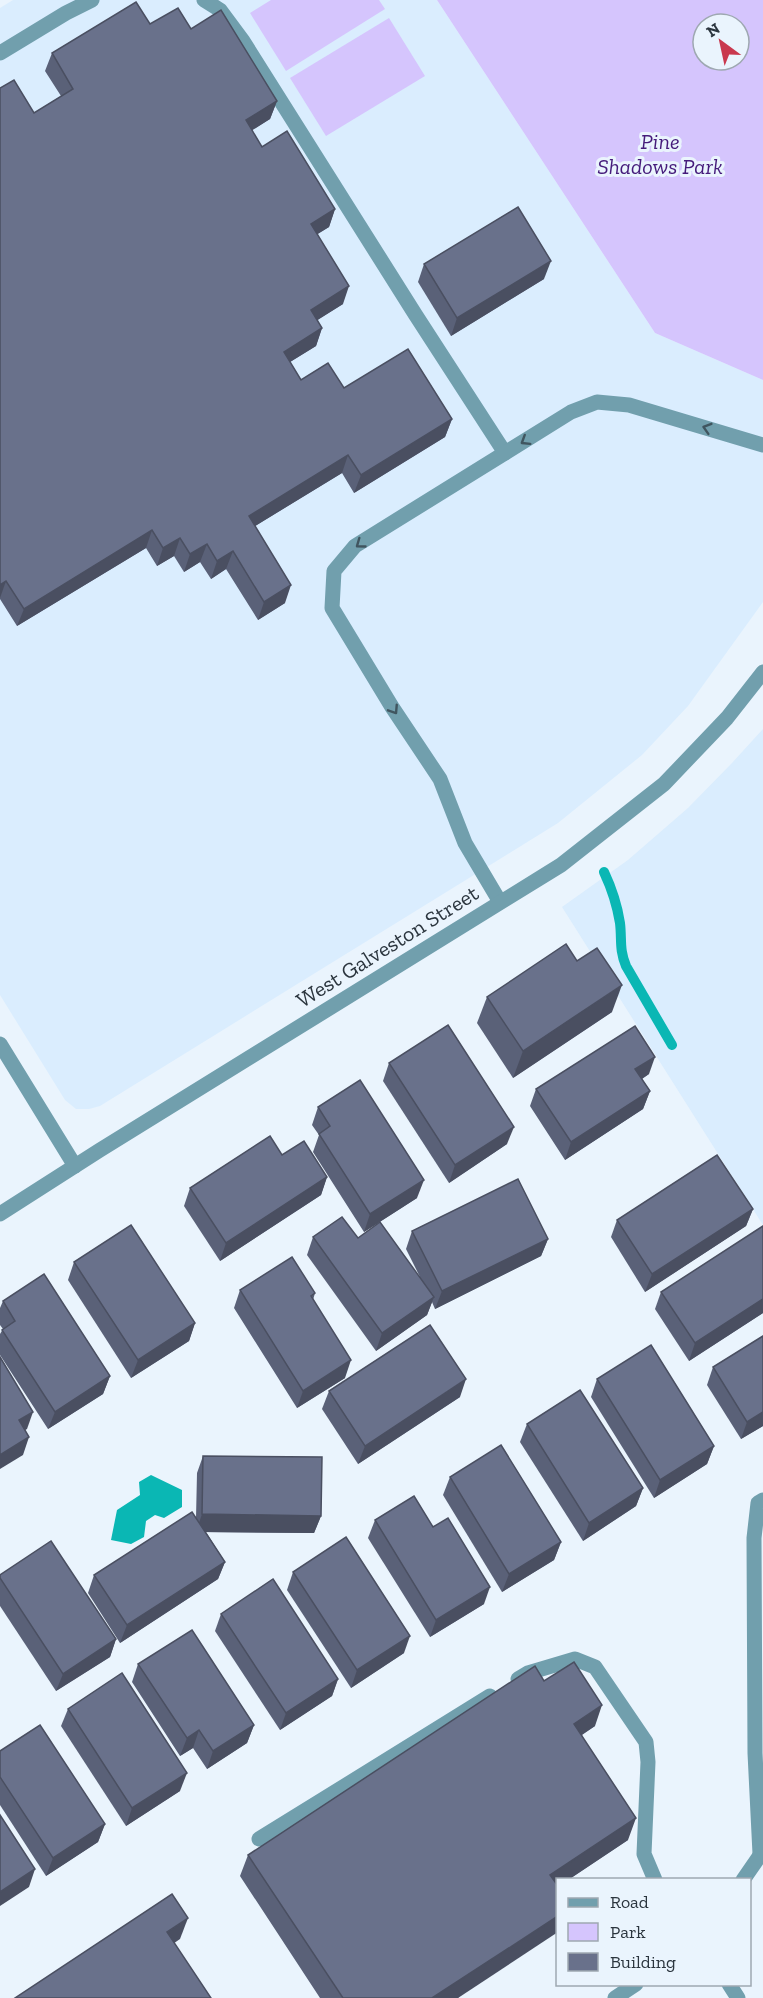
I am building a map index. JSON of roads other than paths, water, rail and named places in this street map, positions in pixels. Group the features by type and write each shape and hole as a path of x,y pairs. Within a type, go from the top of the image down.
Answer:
{"street":[{"path":"0,54 56,19 92,0"},
{"path":"204,0 220,9 243,41 505,453"},
{"path":"501,902 465,843 440,779 392,707 332,608 334,571 355,546 571,412 597,402 629,405 763,445"},
{"name":"West Galveston Street","path":"0,1214 561,865 664,784 727,718 763,672"},
{"path":"0,1044 75,1166"},
{"path":"743,1878 762,1852 755,1753 754,1538 758,1503 763,1500"},
{"path":"259,1839 528,1673 575,1659 595,1667 646,1742 648,1762 644,1854 654,1878"},
{"path":"615,1998 633,1986"}],"water":[{"path":"151,1475 182,1490 182,1507 164,1518 155,1515 146,1521 144,1537 131,1544 111,1540 117,1510 140,1495 139,1482"}],"waterway":[{"path":"604,872 617,909 626,966 672,1045"}],"park label":[{"name":"Pine Shadows Park","path":"660,154"}]}
